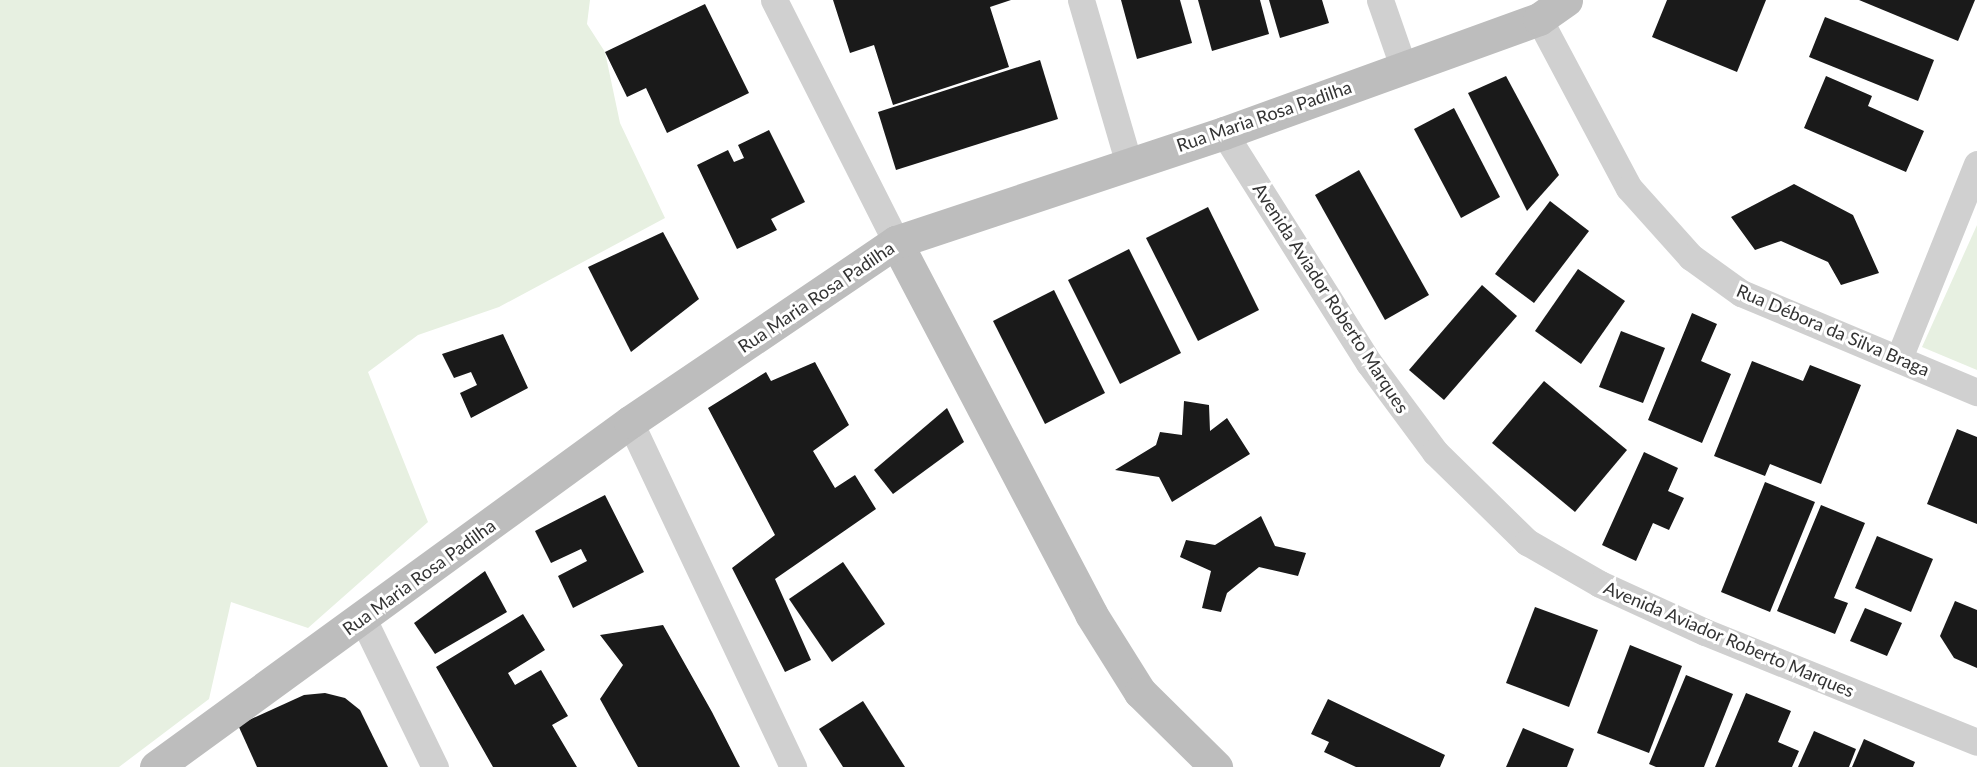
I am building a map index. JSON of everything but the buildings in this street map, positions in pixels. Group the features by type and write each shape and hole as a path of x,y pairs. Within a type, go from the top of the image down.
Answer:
{"main road":[{"name":"Rua Maria Rosa Padilha","path":"156,767 363,619 630,422 896,242 1128,161 1224,133 1403,66 1539,20 1566,0"},
{"path":"896,242 1091,614 1140,692 1216,767"}],"street":[{"path":"774,0 896,242"},
{"path":"1081,0 1128,161"},
{"path":"1380,0 1403,66"},
{"name":"Rua Débora da Silva Braga","path":"1539,20 1629,188 1690,257 1741,293 1977,392"},
{"name":"Avenida Aviador Roberto Marques","path":"1224,133 1369,363 1428,443 1527,542 1600,584 1705,632 1977,742"},
{"path":"1899,358 1977,164"},
{"path":"630,422 793,767"},
{"path":"363,619 435,767"}],"green space":[{"path":"0,0 590,0 587,24 605,52 620,123 665,218 499,307 418,335 368,372 428,522 308,628 231,602 209,699 119,767 0,767"},
{"path":"1977,225 1977,370 1922,347"}]}
